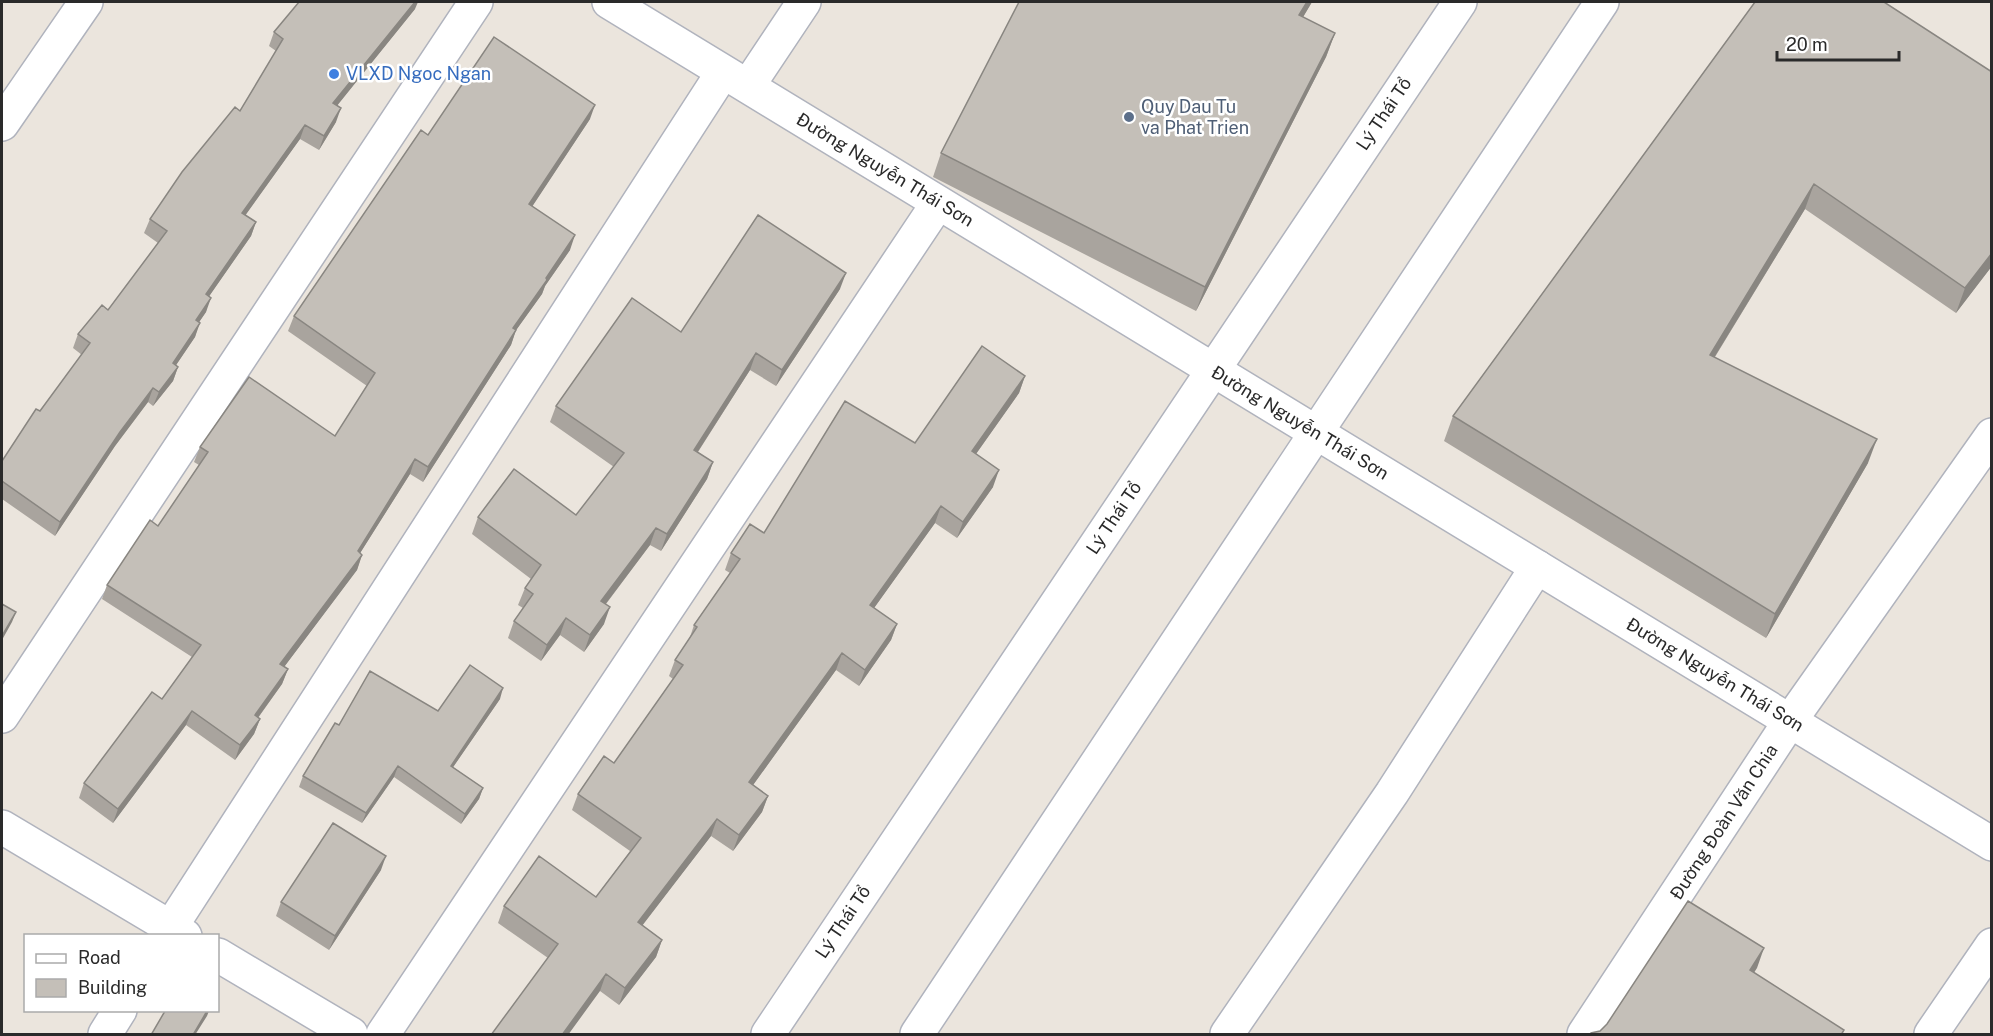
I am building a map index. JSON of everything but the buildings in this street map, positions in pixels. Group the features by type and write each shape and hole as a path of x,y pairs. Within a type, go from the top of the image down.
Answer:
{"street":[{"path":"2,124 86,2"},
{"path":"2,716 476,2"},
{"name":"Đường Nguyễn Thái Sơn","path":"609,2 1992,844"},
{"path":"2,827 173,933 735,79 804,2"},
{"name":"Lý Thái Tổ","path":"768,1035 1460,2"},
{"path":"917,1035 1602,2"},
{"path":"383,1035 938,203"},
{"name":"Đường Đoàn Văn Chia","path":"1584,1035 1790,721 1992,435"},
{"path":"1227,1035 1392,793 1537,567"},
{"path":"1931,1035 1992,945"},
{"path":"219,956 351,1035"},
{"path":"105,1035 119,1012"}],"place":[{"name":"VLXD Ngoc Ngan","path":"334,74"},
{"name":"Quy Dau Tu va Phat Trien","path":"1129,117"}]}
